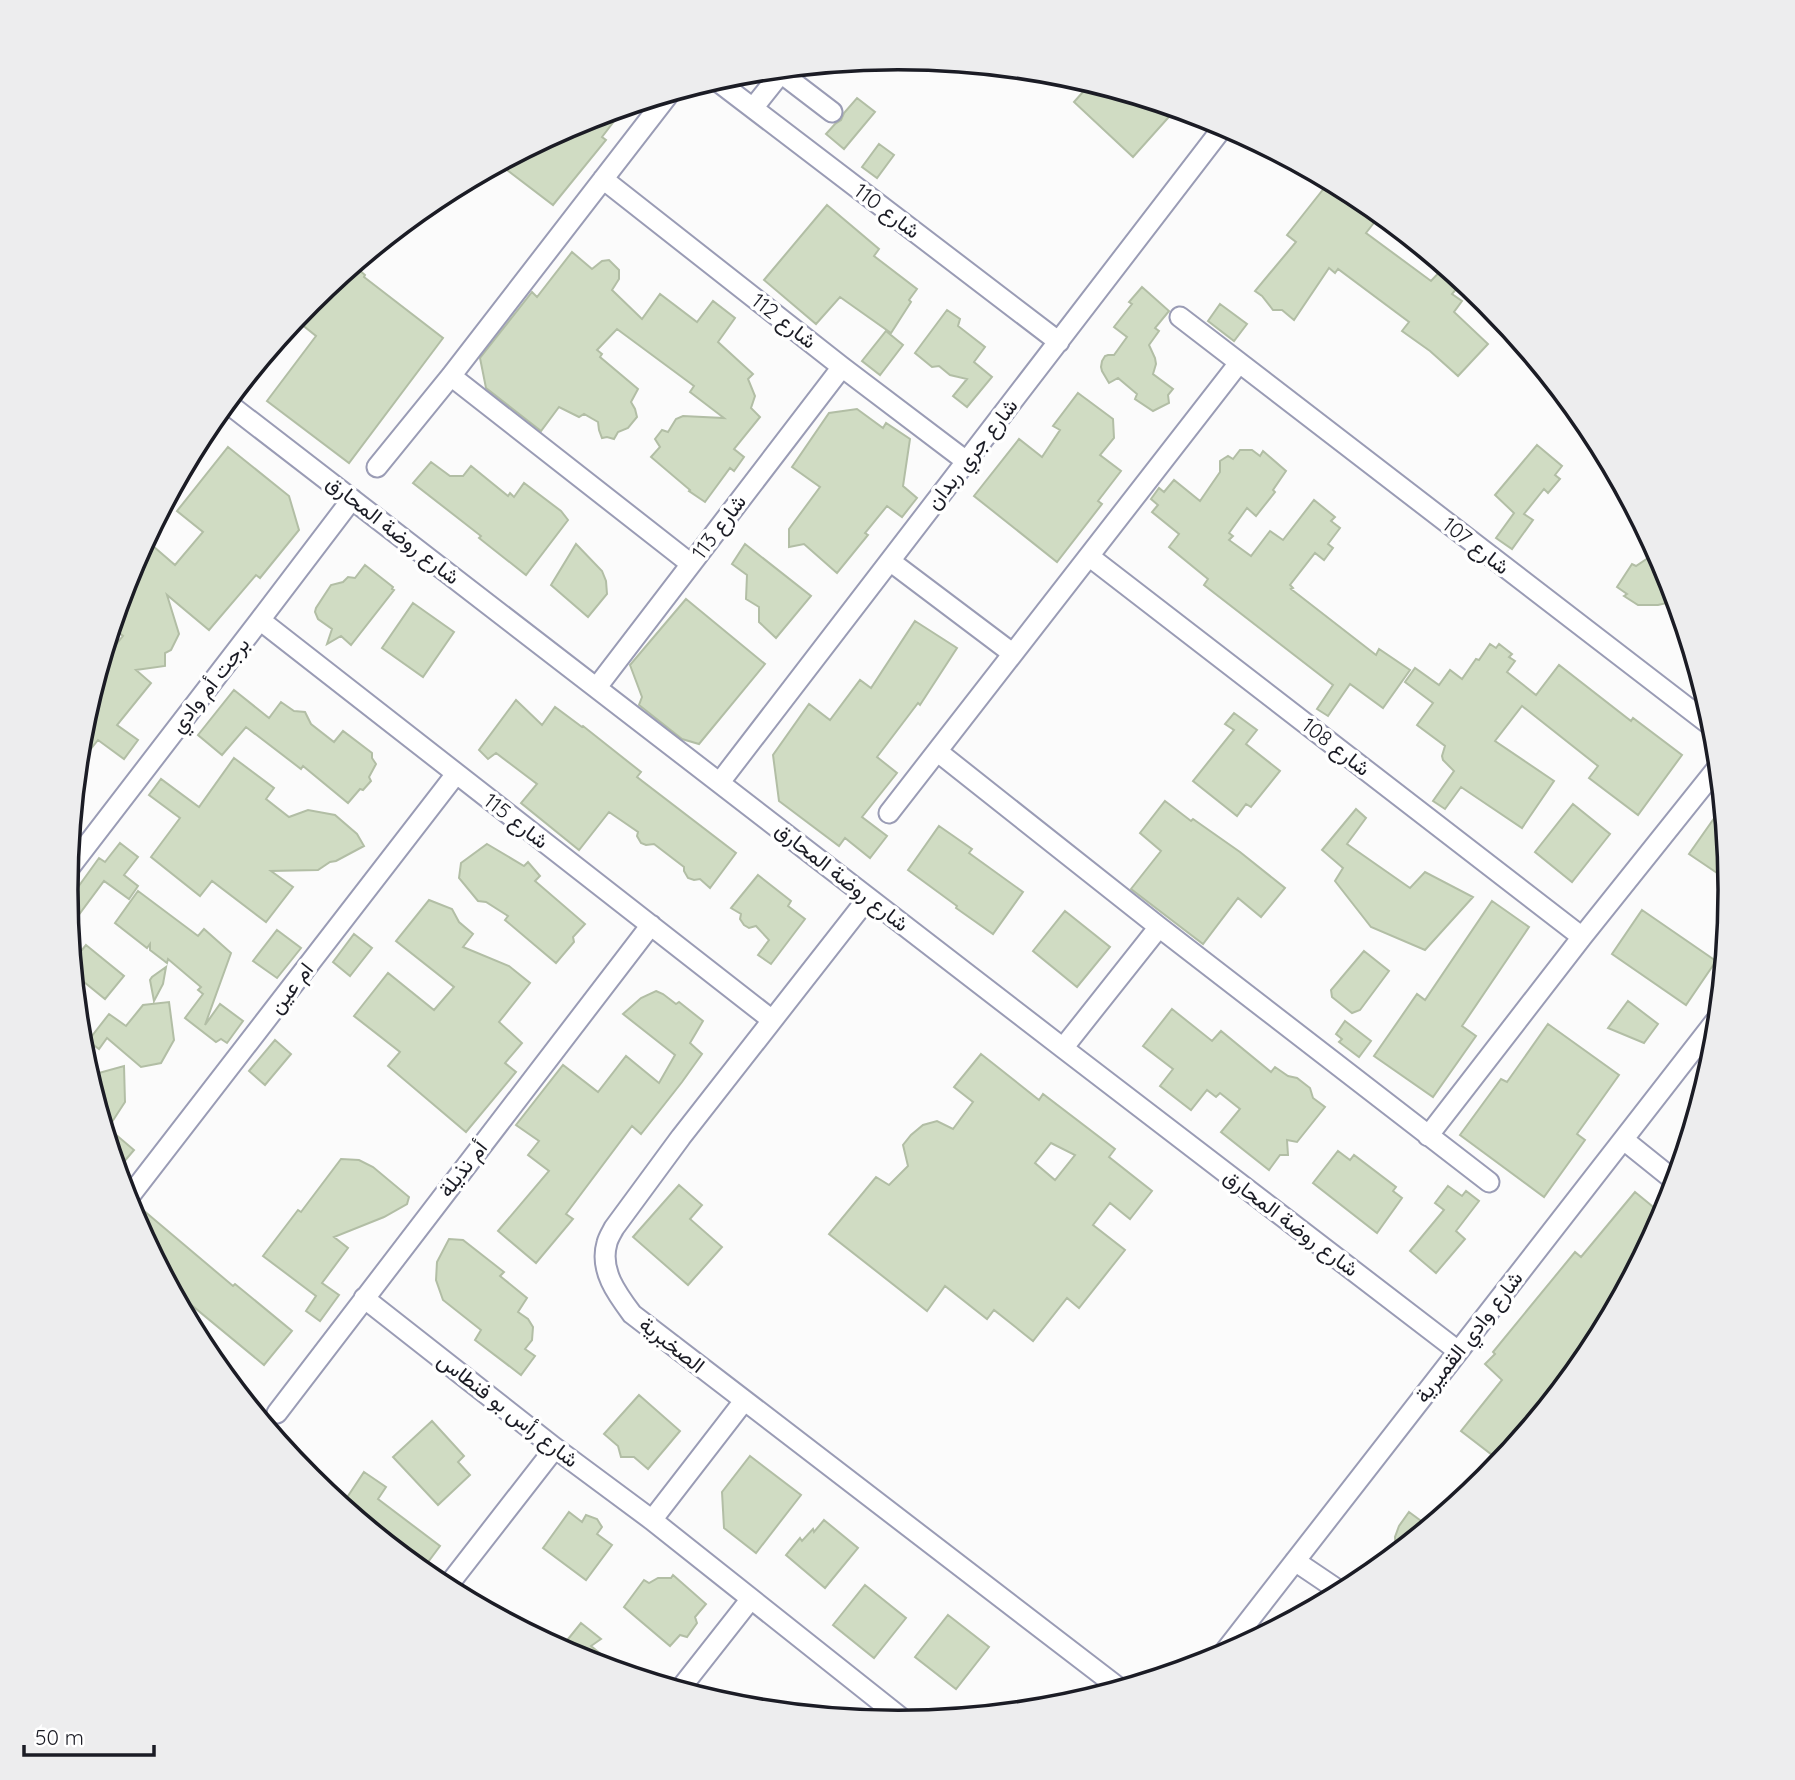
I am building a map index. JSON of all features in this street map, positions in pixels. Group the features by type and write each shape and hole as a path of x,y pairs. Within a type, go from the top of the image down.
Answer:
{"street":[{"path":"783,78 832,111"},
{"path":"753,108 773,80"},
{"name":"شارع 110","path":"727,88 1059,342"},
{"path":"377,467 451,376 660,106"},
{"name":"شارع جري ربدان","path":"720,782 1217,135"},
{"name":"شارع 112","path":"603,179 966,461"},
{"name":"شارع 107","path":"1180,317 1699,716"},
{"path":"889,813 1239,363"},
{"name":"شارع 113","path":"597,687 842,367"},
{"path":"451,376 691,564"},
{"name":"شارع روضة المحارق","path":"234,408 1458,1351"},
{"name":"برجت أم وادي","path":"79,855 352,499"},
{"name":"شارع 108","path":"1090,557 1582,937"},
{"path":"890,561 1012,653"},
{"name":"شارع 115","path":"260,620 772,1020"},
{"path":"938,752 1489,1182"},
{"name":"ام عين","path":"135,1191 456,774"},
{"path":"1428,1136 1709,777"},
{"name":"الصخبرية","path":"868,898 681,1136 614,1228 607,1243 605,1258 608,1277 632,1314 1111,1682"},
{"name":"أم نذيلة","path":"277,1413 651,926"},
{"path":"1063,1048 1159,927"},
{"name":"شارع وادي القميرية","path":"1238,1635 1704,1036"},
{"path":"1624,1140 1666,1174"},
{"name":"شارع رأس بو فنطاس","path":"364,1298 555,1448 652,1520 891,1710"},
{"path":"652,1520 744,1401"},
{"path":"453,1579 555,1448"},
{"path":"1295,1561 1331,1585"},
{"path":"685,1682 750,1600"}],"building":[{"path":"1083,92 1169,117 1133,157 1074,102"},
{"path":"857,98 875,112 844,149 826,134 841,120"},
{"path":"614,121 602,137 606,140 553,205 507,170 584,132"},
{"path":"879,144 894,155 877,178 862,167"},
{"path":"1323,189 1374,223 1366,233 1431,281 1438,273 1456,290 1452,294 1462,301 1454,312 1488,344 1458,376 1402,331 1409,322 1338,269 1335,273 1329,268 1294,320 1282,310 1273,310 1255,291 1296,242 1287,235"},
{"path":"827,205 879,249 874,256 917,289 891,333 840,297 816,324 764,280"},
{"path":"572,252 592,269 602,261 609,260 619,270 619,279 612,290 642,319 660,294 697,322 713,301 735,318 718,342 753,374 748,379 755,396 751,408 760,417 734,449 744,457 734,471 730,468 705,502 651,457 660,447 655,439 662,430 668,432 676,419 683,416 724,418 690,392 694,386 617,329 597,350 602,354 600,357 638,389 631,402 637,417 628,428 618,432 614,439 602,438 598,422 584,414 579,417 559,407 541,431 486,388 480,358 532,292 537,297"},
{"path":"360,271 364,277 443,338 349,463 267,401 316,336 303,326"},
{"path":"1142,287 1169,311 1155,328 1159,331 1149,345 1156,364 1153,374 1173,389 1168,395 1169,403 1153,411 1135,399 1137,394 1118,378 1109,383 1101,367 1105,356 1114,355 1127,337 1114,327"},
{"path":"1220,304 1247,324 1234,341 1208,321"},
{"path":"947,310 960,319 958,326 985,347 974,362 992,377 967,407 953,396 967,379 950,375 939,366 932,367 915,353"},
{"path":"886,331 903,345 880,375 862,361"},
{"path":"1078,393 1113,419 1114,438 1100,455 1121,471 1098,501 1102,504 1057,562 974,496 1019,439 1042,457 1060,430 1053,426"},
{"path":"857,409 883,428 886,423 910,439 903,486 917,498 902,517 887,506 865,533 868,535 837,573 804,544 789,547 789,529 820,487 792,467 829,413"},
{"path":"1537,445 1562,466 1555,475 1560,479 1548,493 1544,489 1524,514 1533,520 1512,549 1496,538 1514,513 1495,495"},
{"path":"228,447 289,496 299,530 260,578 256,575 209,630 167,595 179,634 171,650 165,653 165,666 136,670 151,683 117,725 138,740 124,759 98,740 90,750 105,678 115,646 123,636 119,633 121,626 153,546 175,565 203,532 177,511"},
{"path":"1240,450 1252,450 1260,456 1263,451 1286,471 1273,490 1275,492 1256,516 1247,508 1229,533 1233,536 1229,540 1251,556 1270,531 1283,540 1314,500 1335,517 1331,521 1340,528 1328,544 1333,548 1324,560 1315,553 1290,585 1293,588 1291,589 1376,655 1379,649 1410,670 1383,708 1350,684 1328,716 1317,709 1333,685 1204,585 1208,579 1169,547 1179,534 1152,512 1158,505 1151,499 1159,488 1164,492 1174,480 1200,501 1220,472 1220,461 1228,456 1233,459"},
{"path":"431,462 450,476 463,476 471,466 508,496 510,493 514,497 524,483 561,511 568,520 526,575 413,483"},
{"path":"576,544 602,571 606,581 607,594 588,617 551,585"},
{"path":"745,544 811,596 776,638 759,622 759,607 746,599 747,575 732,564"},
{"path":"1647,559 1665,603 1638,605 1624,596 1627,594 1617,587 1632,564 1636,566"},
{"path":"365,565 394,590 351,645 341,636 327,644 332,629 318,619 316,608 331,585 343,582 348,577 355,578"},
{"path":"686,599 765,664 699,744 682,739 639,705 642,697 630,665"},
{"path":"413,603 454,632 423,677 382,648"},
{"path":"915,621 957,648 920,705 918,703 877,757 897,773 862,817 887,836 870,858 845,838 839,846 779,801 773,755 809,704 830,720 860,680 871,688"},
{"path":"1490,644 1496,648 1499,644 1512,654 1509,657 1515,661 1507,672 1536,695 1559,665 1631,721 1633,718 1682,755 1638,815 1589,778 1598,766 1522,706 1495,741 1554,781 1522,828 1461,787 1445,809 1433,801 1454,771 1443,760 1445,746 1417,725 1433,703 1405,682 1415,668 1439,685 1450,670 1462,679"},
{"path":"234,690 269,718 281,702 294,711 305,712 311,724 334,742 343,731 372,753 376,764 369,777 371,781 348,803 303,766 301,769 246,727 222,755 198,735"},
{"path":"516,700 542,725 555,707 583,726 641,772 637,777 736,853 710,888 700,879 688,878 684,867 654,844 641,843 638,832 609,812 579,850 521,803 537,784 496,753 488,759 479,750"},
{"path":"1234,713 1257,730 1246,744 1280,771 1251,807 1246,804 1237,816 1193,781 1234,730 1225,724"},
{"path":"234,758 274,788 266,799 289,817 308,810 335,815 357,834 364,846 318,870 271,871 293,887 266,922 212,881 200,896 151,857 180,818 149,795 161,779 199,807"},
{"path":"1165,801 1240,852 1285,888 1261,917 1238,898 1203,944 1131,889 1161,851 1140,833"},
{"path":"1573,804 1610,834 1572,882 1535,852"},
{"path":"1356,809 1366,818 1347,844 1410,888 1425,872 1473,897 1425,950 1371,927 1335,881 1343,868 1322,850"},
{"path":"1714,818 1717,873 1689,854"},
{"path":"939,826 972,849 969,853 1023,892 993,934 908,870"},
{"path":"120,843 138,857 124,875 138,886 129,899 104,881 78,915 78,887 99,858 105,862"},
{"path":"487,844 524,866 528,862 540,876 535,881 585,924 556,963 505,920 508,916 486,902 478,901 459,878 461,863"},
{"path":"758,875 791,901 788,906 805,919 771,964 758,955 769,940 756,926 749,928 744,925 740,919 741,914 731,908"},
{"path":"138,891 198,936 204,929 231,953 205,1025 220,1004 243,1021 227,1043 221,1039 216,1042 185,1018 203,994 198,990 201,987 168,959 167,963 150,950 150,944 147,948 115,923"},
{"path":"429,900 452,909 459,922 473,934 463,947 509,966 530,983 499,1022 522,1043 505,1063 516,1072 466,1132 388,1066 400,1052 354,1016 388,973 434,1010 454,987 396,941"},
{"path":"1492,901 1529,927 1462,1026 1476,1036 1433,1097 1374,1056 1417,994 1425,1000"},
{"path":"1642,910 1714,960 1686,1005 1612,954"},
{"path":"1065,911 1110,947 1077,987 1033,951"},
{"path":"277,930 301,948 277,978 253,961"},
{"path":"354,934 372,948 350,976 333,962"},
{"path":"86,945 124,976 105,999 83,981 80,952"},
{"path":"1364,951 1389,971 1360,1010 1352,1013 1332,997 1331,990"},
{"path":"166,967 163,984 154,1001 150,980"},
{"path":"656,991 676,1004 679,1002 703,1021 690,1043 702,1054 641,1134 632,1126 566,1214 573,1219 536,1263 498,1231 549,1171 528,1155 539,1141 516,1125 563,1065 598,1092 626,1056 659,1083 675,1055 623,1014 641,998"},
{"path":"1628,1001 1658,1024 1644,1043 1608,1028"},
{"path":"169,1002 174,1040 161,1063 141,1067 107,1038 99,1049 92,1044 91,1037 109,1014 126,1026 143,1005"},
{"path":"1172,1009 1212,1041 1221,1031 1271,1072 1275,1067 1288,1076 1297,1078 1310,1088 1313,1098 1325,1107 1297,1142 1287,1140 1288,1155 1280,1155 1269,1170 1221,1132 1240,1109 1220,1093 1216,1097 1207,1090 1191,1110 1160,1086 1173,1069 1143,1046"},
{"path":"1345,1021 1371,1041 1359,1057 1339,1042 1342,1039 1336,1034"},
{"path":"1548,1024 1619,1075 1577,1134 1585,1140 1544,1197 1460,1135 1501,1079 1507,1082"},
{"path":"275,1040 291,1054 265,1085 249,1071"},
{"path":"981,1054 1039,1100 1043,1094 1115,1149 1109,1157 1152,1191 1130,1219 1110,1203 1093,1225 1125,1250 1079,1308 1067,1298 1033,1341 994,1310 987,1319 945,1286 927,1311 829,1234 876,1177 889,1185 908,1166 903,1145 911,1135 923,1125 937,1121 953,1129 973,1102 954,1087","holes":["1051,1143 1075,1155 1055,1180 1035,1163"]},
{"path":"124,1066 125,1102 111,1123 105,1102 98,1073"},
{"path":"115,1134 134,1150 124,1162"},
{"path":"1338,1151 1350,1160 1354,1155 1396,1187 1393,1191 1402,1198 1377,1233 1313,1183"},
{"path":"341,1159 359,1160 373,1167 409,1197 407,1204 384,1217 334,1237 348,1248 322,1283 339,1295 320,1321 306,1311 316,1296 263,1256"},
{"path":"679,1185 702,1205 690,1219 722,1247 688,1285 633,1237"},
{"path":"1448,1186 1462,1196 1466,1191 1479,1201 1456,1231 1465,1239 1436,1273 1410,1251 1444,1210 1435,1203"},
{"path":"1635,1192 1654,1207 1608,1300 1579,1346 1548,1389 1492,1455 1461,1431 1502,1380 1485,1364 1575,1252 1581,1257"},
{"path":"143,1210 233,1286 235,1284 292,1331 264,1365 189,1303"},
{"path":"449,1239 463,1240 504,1272 500,1276 527,1298 518,1312 528,1319 533,1327 532,1340 525,1349 535,1356 521,1375 475,1340 481,1330 443,1300 436,1280 437,1262"},
{"path":"639,1395 680,1431 648,1469 634,1457 621,1457 618,1446 604,1434"},
{"path":"432,1421 464,1456 458,1462 470,1475 438,1505 393,1457"},
{"path":"750,1456 801,1495 756,1553 724,1528 722,1492"},
{"path":"364,1472 386,1487 378,1499 440,1546 428,1562 347,1498"},
{"path":"569,1512 582,1522 586,1515 597,1519 602,1527 597,1534 612,1545 586,1580 543,1548"},
{"path":"1409,1512 1421,1521 1395,1542 1399,1526"},
{"path":"824,1520 858,1548 825,1588 786,1555 800,1538 802,1541"},
{"path":"673,1575 706,1604 695,1617 697,1623 687,1637 680,1635 670,1646 624,1607 644,1580 649,1583 658,1578 671,1578"},
{"path":"865,1585 906,1618 874,1658 833,1625"},
{"path":"948,1615 989,1647 956,1689 915,1657"},
{"path":"581,1623 601,1639 591,1646 601,1654 584,1648 567,1640"}]}
